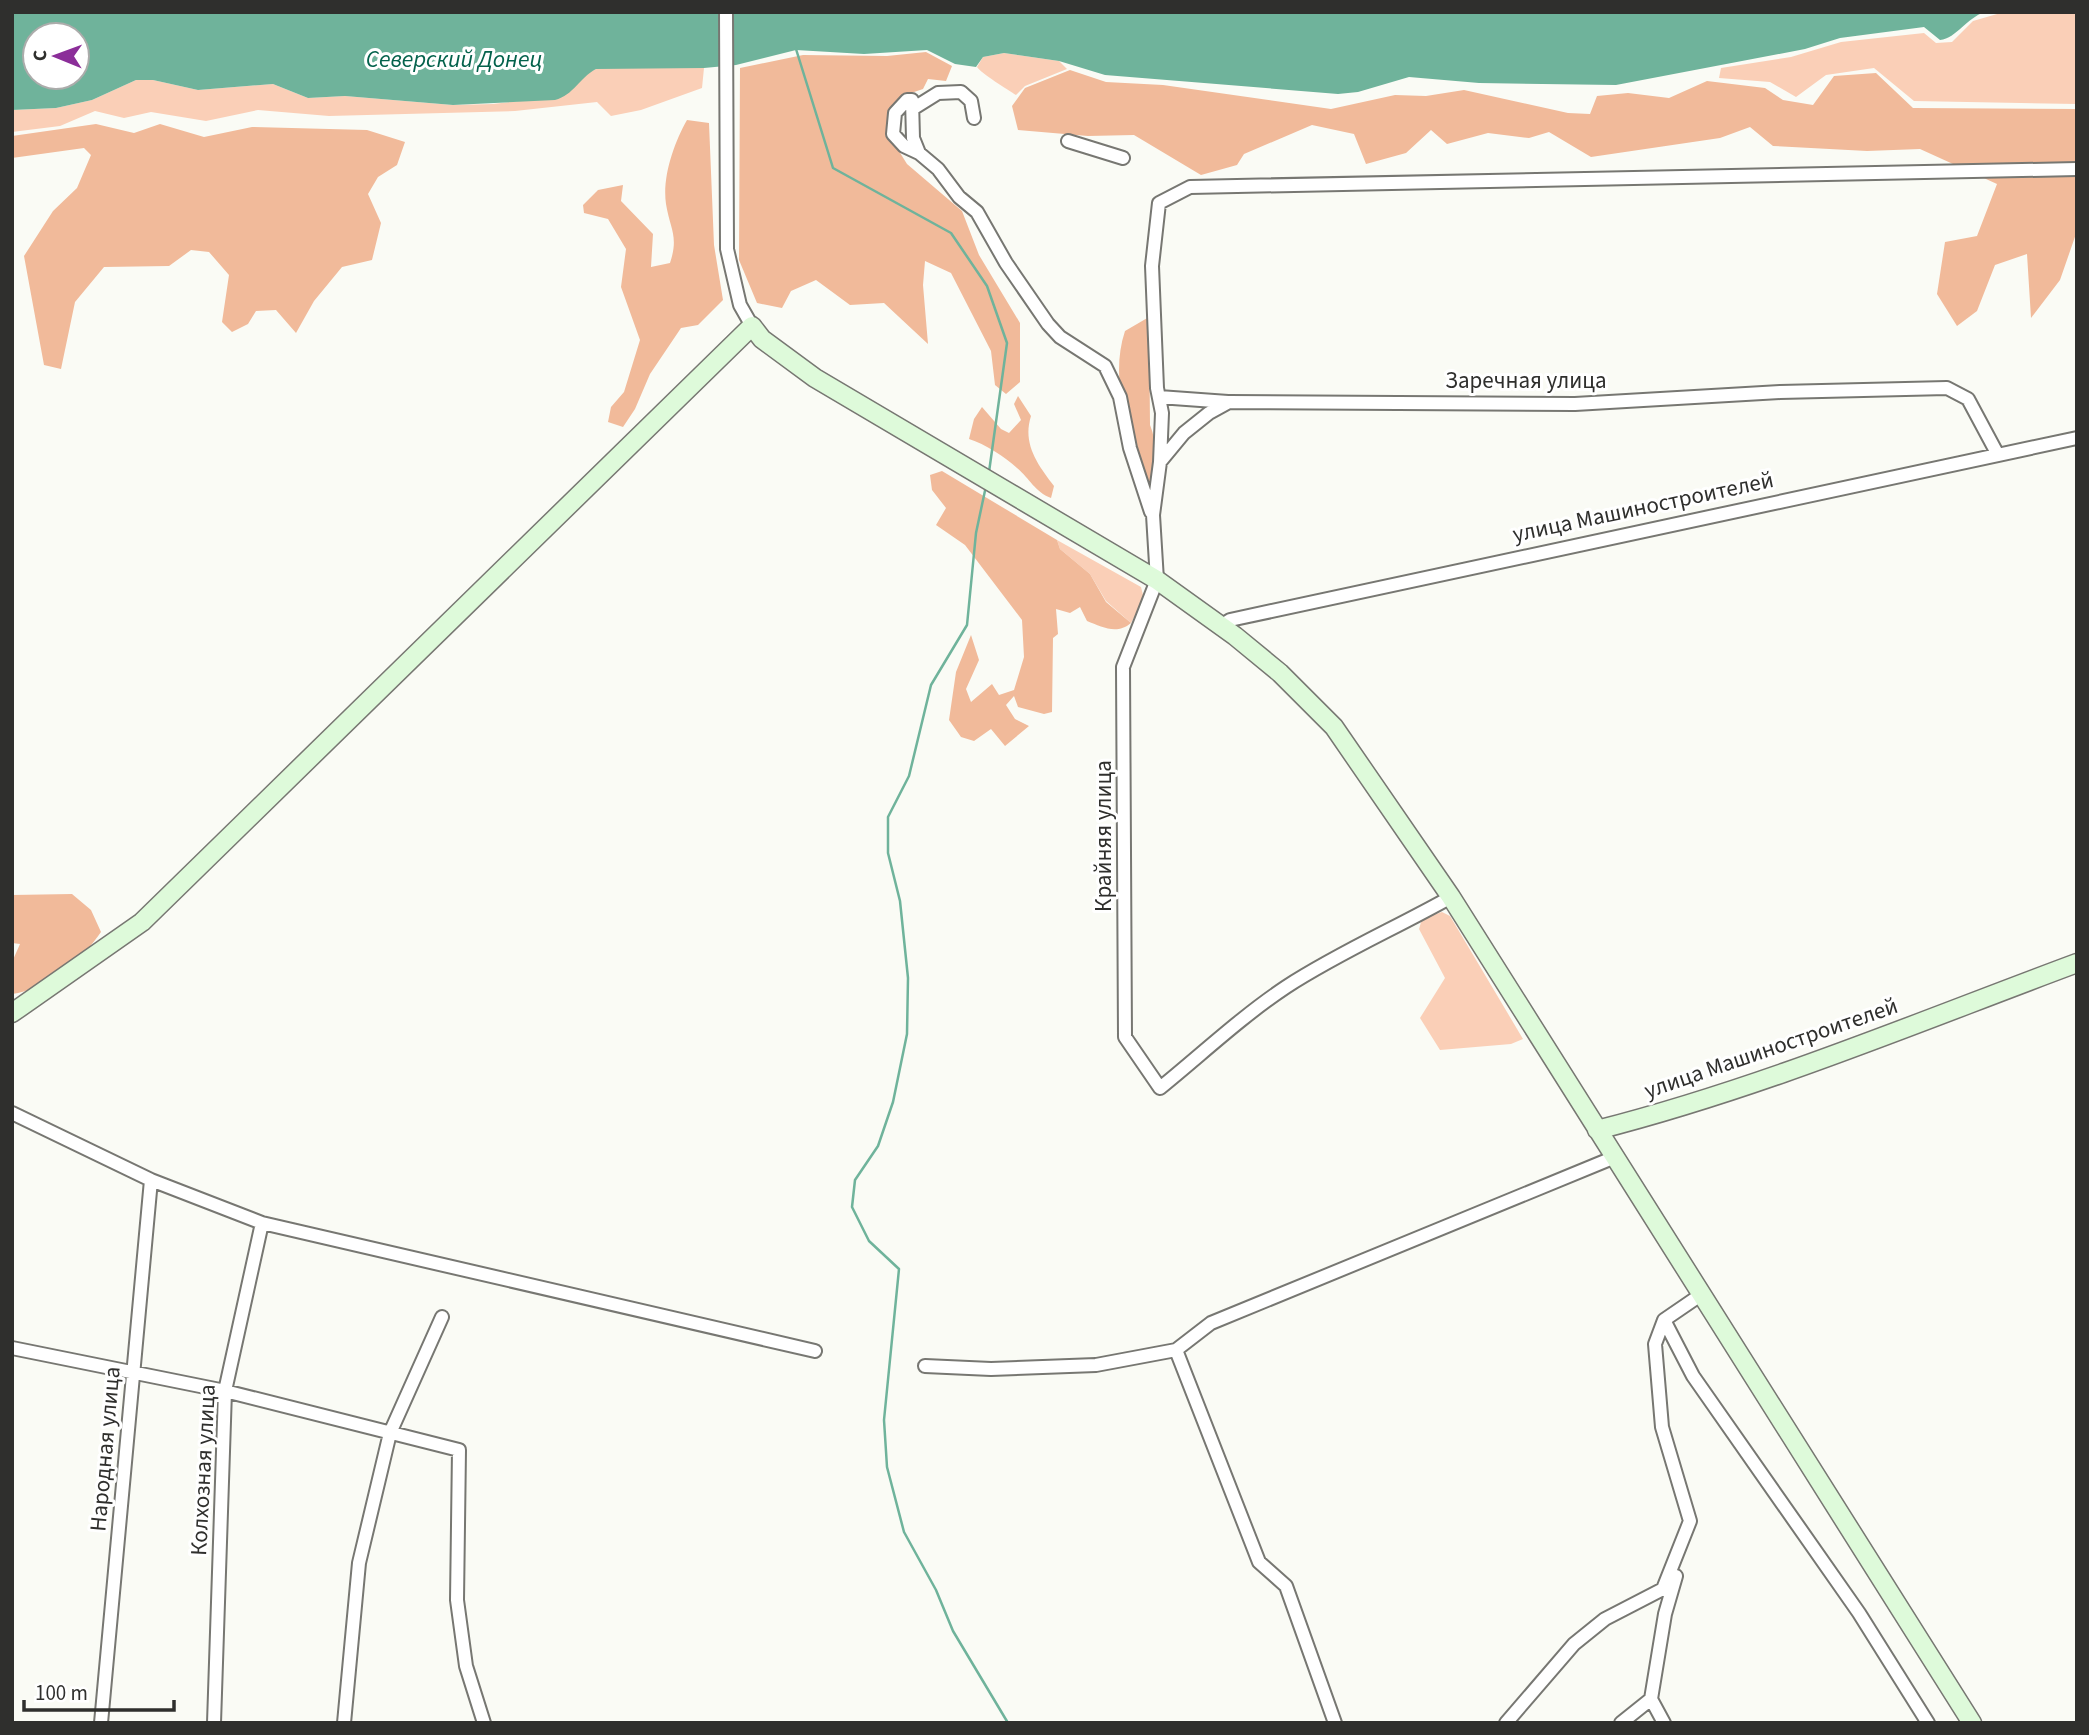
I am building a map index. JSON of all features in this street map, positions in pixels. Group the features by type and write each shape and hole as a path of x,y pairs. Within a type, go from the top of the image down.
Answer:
{"street":[{"path":"726,12 727,249 740,305 752,326 762,339 815,378 1157,580 1222,625 1280,673 1334,727 1451,897 1972,1723"},
{"path":"914,108 938,93 961,92 971,102 974,118"},
{"path":"919,153 913,138 914,108 912,100 907,100 900,106 893,121 893,134 938,169 959,197 977,212 1006,263 1048,324 1060,337 1105,366 1120,397 1130,448 1153,515"},
{"path":"1068,141 1123,158"},
{"path":"1157,580 1153,515 1160,462 1162,413 1152,266 1159,203 1190,187 2077,169"},
{"path":"12,1013 142,922 752,326"},
{"name":"Заречная улица","path":"1159,397 1229,402 1575,404 1780,391 1947,388 1968,399 1998,455"},
{"path":"1160,462 1184,433 1229,402"},
{"name":"улица Машиностроителей","path":"1222,625 1230,620 2077,438"},
{"name":"Крайняя улица","path":"1157,580 1123,667 1125,1037 1160,1088 1240,1019 1286,987 1325,963 1451,897"},
{"name":"улица Машиностроителей","path":"1597,1130 1680,1109 1756,1084 2077,963"},
{"path":"12,1113 151,1180 261,1223 815,1351"},
{"path":"925,1366 990,1369 1096,1365 1176,1350 1211,1323 1615,1157"},
{"name":"Народная улица","path":"101,1723 151,1180"},
{"name":"Колхозная улица","path":"214,1723 225,1391 261,1223"},
{"path":"1506,1723 1574,1644 1605,1619 1663,1589 1690,1521 1662,1427 1655,1344 1664,1320 1702,1294"},
{"path":"344,1723 359,1563 390,1433 442,1317"},
{"path":"1664,1320 1693,1376 1830,1570 1928,1723"},
{"path":"12,1348 225,1391 459,1450 457,1600 466,1666 484,1723"},
{"path":"1176,1350 1259,1562 1286,1586 1335,1723"},
{"path":"1664,1723 1651,1699 1678,1556"},
{"path":"1621,1723 1651,1699"}],"shaded area":[{"path":"2004,12 2077,12 2077,104 1914,101 1874,68 1826,75 1796,97 1770,82 1719,78 1721,68 1791,57 1841,42 1924,33 1936,43 1952,42 1973,21"},
{"path":"926,52 952,66 946,81 928,79 923,89 902,96 887,132 907,164 962,211 979,255 1020,323 1020,382 1006,394 995,385 991,351 951,273 925,261 923,285 928,344 884,303 850,305 816,280 791,291 782,308 757,303 739,260 740,68 803,55 887,56"},
{"path":"1004,53 1059,61 1067,69 1025,86 1016,95 977,67 983,57"},
{"path":"704,68 702,88 641,110 611,116 597,102 515,111 329,116 258,110 206,121 151,112 124,118 95,111 60,126 12,132 12,110 56,108 92,100 136,80 153,80 198,90 273,84 308,98 345,96 453,105 493,104 528,100 596,69"},
{"path":"1070,70 1106,82 1163,85 1331,109 1395,95 1426,96 1464,90 1568,113 1590,114 1597,96 1628,93 1669,98 1707,81 1765,88 1783,100 1813,105 1834,76 1876,73 1913,108 2077,109 2077,231 2060,280 2031,318 2027,254 1995,265 1977,311 1957,326 1937,294 1945,242 1977,236 1997,184 1920,149 1867,151 1773,146 1750,127 1720,138 1591,157 1549,132 1529,138 1488,133 1447,144 1431,130 1406,153 1366,164 1354,134 1312,125 1244,154 1237,165 1201,175 1134,135 1088,136 1018,130 1012,106 1025,88"},
{"path":"687,120 709,123 714,245 723,300 698,325 681,328 650,374 635,409 623,427 608,422 611,407 624,392 640,340 621,287 626,249 608,219 584,213 583,205 598,190 623,185 621,201 653,234 651,267 670,263 674,239 666,204 667,172"},
{"path":"96,124 134,133 160,124 204,137 252,127 367,130 405,142 397,165 378,177 368,194 381,223 372,260 342,267 314,301 296,333 276,310 256,311 248,324 232,332 222,322 229,275 209,252 191,250 169,266 104,267 75,302 61,369 44,365 24,256 53,211 77,188 91,155 84,148 12,158 12,136"},
{"path":"1149,317 1150,425 1155,457 1148,489 1124,411 1119,370 1125,331"},
{"path":"1018,396 1031,416 1029,436 1033,454 1054,486 1051,498 1037,489 1007,460 988,447 969,439 974,419 982,407 1001,429 1009,433 1021,420 1014,404"},
{"path":"942,471 1057,540 1060,549 1090,574 1106,602 1131,623 1120,629 1109,629 1087,621 1080,607 1070,613 1056,609 1058,634 1053,638 1052,712 1044,714 1018,707 1014,696 1006,705 1015,719 1029,726 1005,746 991,729 974,741 961,737 949,720 956,672 971,635 979,660 966,689 971,702 992,684 999,695 1014,690 1024,657 1022,620 965,545 936,525 946,508 932,490 930,475"},
{"path":"1057,540 1141,587 1144,599 1131,623 1106,601 1090,574 1060,549"},
{"path":"72,894 91,910 101,932 84,953 62,972 37,986 12,994 12,962 20,944 12,943 12,895"},
{"path":"1442,912 1450,916 1523,1039 1511,1044 1440,1050 1420,1018 1445,978 1419,929 1422,919"}],"water":[{"name":"Северский Донец","path":"12,12 1985,12 1952,36 1940,40 1924,27 1840,38 1805,49 1616,85 1479,83 1409,77 1358,92 1338,94 1105,75 1059,61 1004,53 983,57 976,67 955,64 927,50 864,54 796,50 736,65 596,69 562,98 555,100 453,105 345,96 308,98 273,84 198,90 153,80 136,80 92,100 56,108 12,110"}],"waterway":[{"path":"796,49 833,168 951,233 987,286 1007,343 989,472"},
{"path":"986,486 976,533 967,625 931,685 909,776 888,817 888,853 900,901 908,978 907,1034 893,1102 878,1146 855,1180 852,1207 869,1241 899,1269 884,1420 887,1467 904,1532 936,1590 953,1631 1008,1723"}]}
